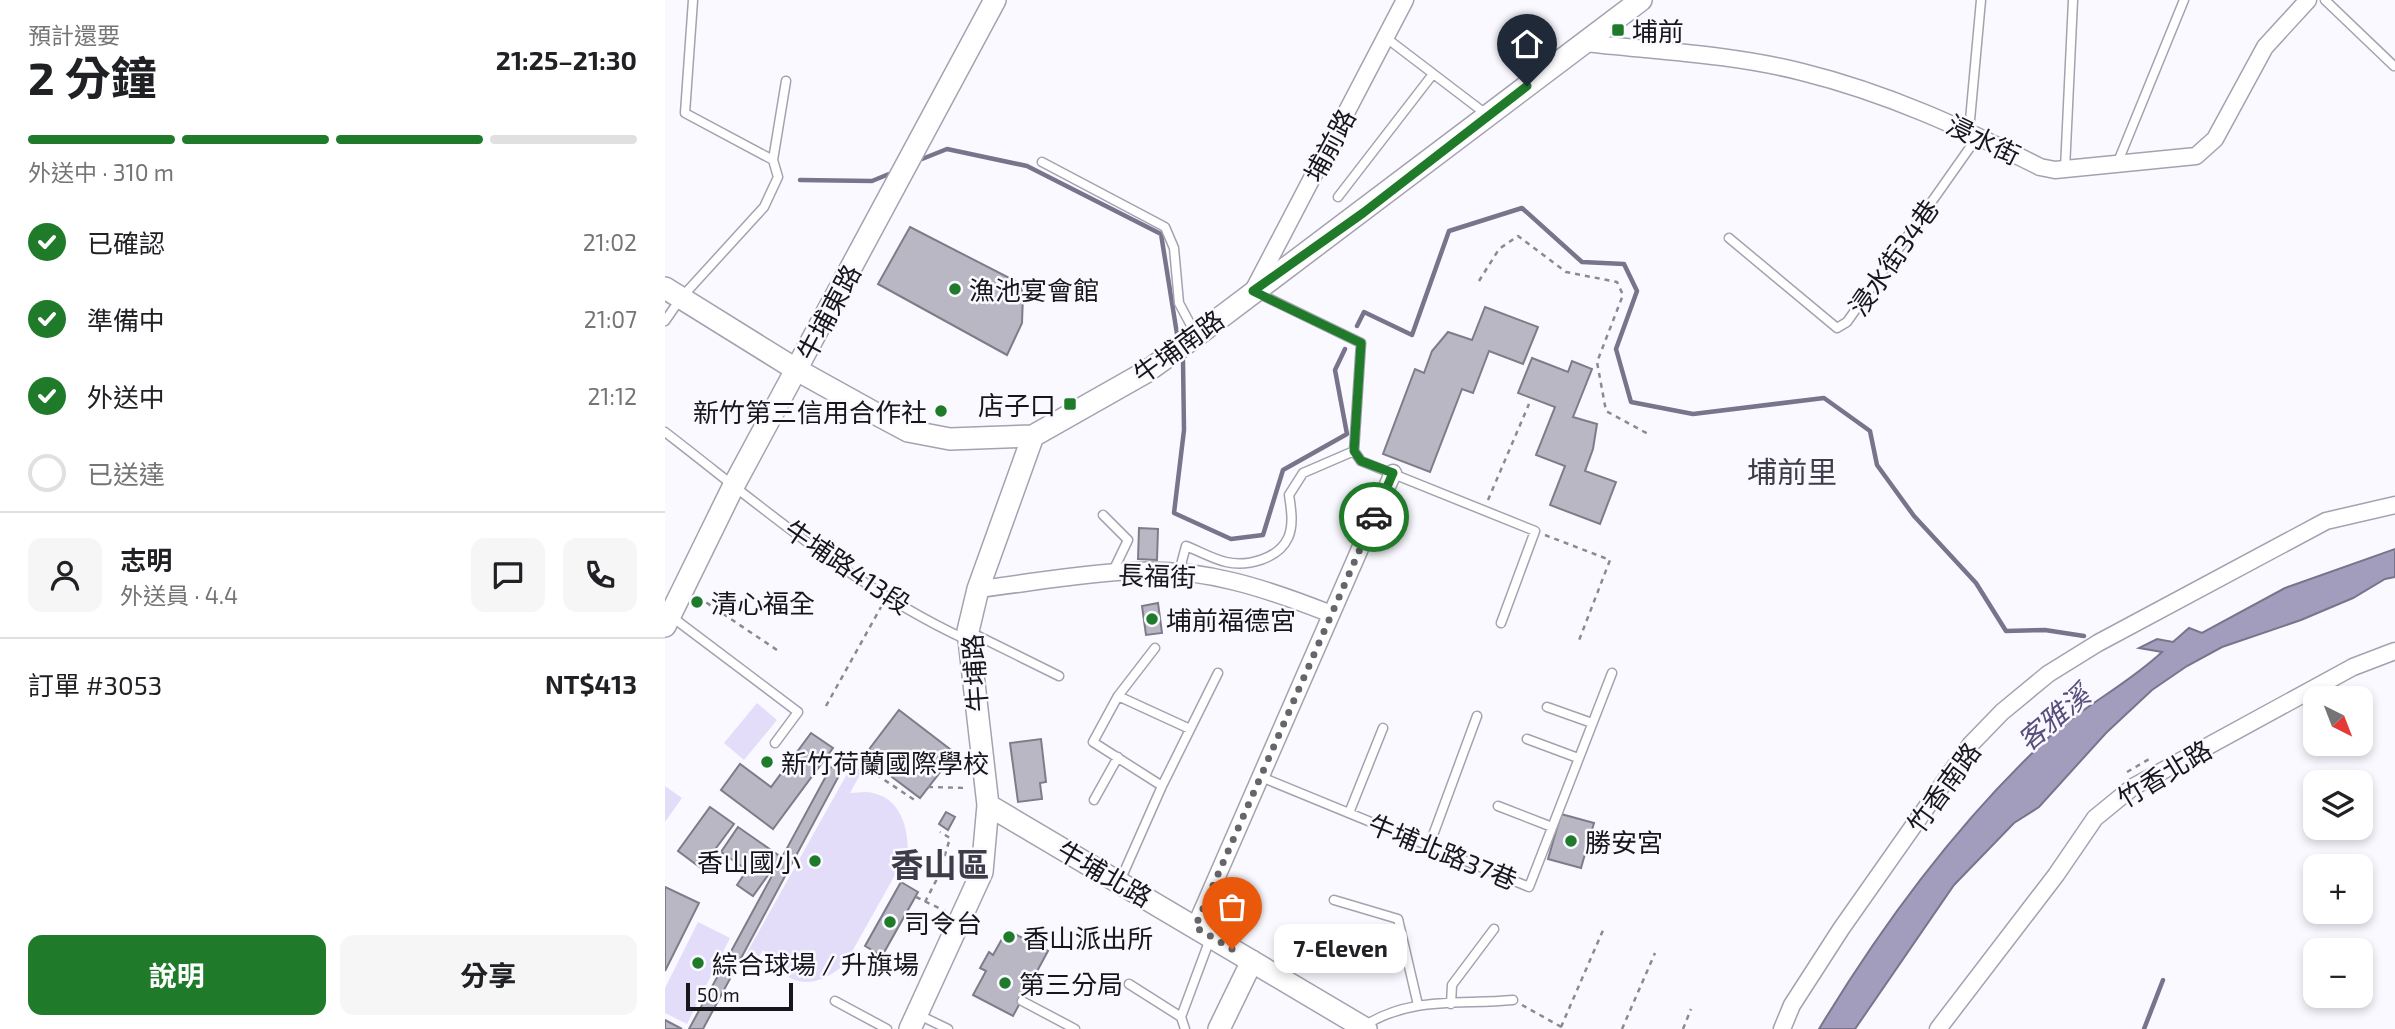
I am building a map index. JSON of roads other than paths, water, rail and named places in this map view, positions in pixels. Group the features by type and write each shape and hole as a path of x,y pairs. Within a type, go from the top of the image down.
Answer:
{"street":[{"name":"牛埔東路","path":"667,621 734,485 995,0"},
{"name":"埔前路","path":"1253,291 1405,0"},
{"name":"牛埔南路","path":"673,293 797,370 908,431 950,439 1033,436 1146,372 1363,213 1641,0"},
{"name":"浸水街","path":"1585,43 1738,60 1800,71 1873,92 1974,134 2040,167 2065,169 2196,156 2215,139 2265,47 2308,0"},
{"name":"牛埔路","path":"913,1021 982,872 987,797 967,635 978,589 1033,436"},
{"path":"1203,932 1261,776 1393,473"},
{"name":"竹香南路","path":"1782,1029 1792,1005 1841,929 1971,744 2002,712 2049,674 2098,643 2326,521 2395,505"},
{"name":"長福街","path":"978,589 1112,573 1178,572 1256,586 1331,614"},
{"name":"竹香北路","path":"1937,1029 2056,875 2095,818 2104,810 2133,787 2353,667 2395,650"},
{"name":"牛埔北路","path":"987,797 1203,932 1365,1028"},
{"path":"1219,1029 1252,961"}],"lane":[{"path":"693,0 685,113 773,160"},
{"path":"1974,134 1981,0"},
{"path":"2065,169 2073,0"},
{"path":"2117,164 2184,0"},
{"path":"2325,0 2394,66"},
{"path":"1385,37 1488,115"},
{"path":"1338,197 1433,74"},
{"path":"665,321 673,293 764,207 778,177 773,160 786,81"},
{"name":"浸水街34巷","path":"1729,238 1837,328 1847,322 1974,134"},
{"path":"1042,162 1164,227 1174,248 1179,303 1196,336"},
{"path":"1253,291 1361,343 1354,451 1361,461 1535,531 1501,623"},
{"name":"牛埔路413段","path":"665,432 843,568 936,626 967,635 1059,676"},
{"path":"1178,572 1186,546 1226,562 1250,564 1272,556 1288,538 1292,514 1289,495 1303,473 1354,451"},
{"path":"1103,515 1128,540 1112,573"},
{"path":"667,621 798,712 775,743"},
{"path":"1155,648 1118,696 1093,741 1162,786"},
{"path":"1120,881 1162,786 1218,673"},
{"name":"牛埔北路37巷","path":"1261,776 1529,887 1612,673"},
{"path":"1118,696 1190,729"},
{"path":"1548,707 1592,723"},
{"path":"1429,846 1478,716"},
{"path":"1349,813 1383,728"},
{"path":"1527,739 1578,758"},
{"path":"1094,800 1118,757"},
{"path":"1498,806 1552,827"},
{"path":"1334,900 1398,919 1418,1005"},
{"path":"1451,1004 1452,985 1494,929"},
{"path":"1185,1029 1181,1017 1203,932"},
{"path":"1129,984 1181,1017"},
{"path":"1365,1028 1382,1015 1418,1005 1513,1000"},
{"path":"835,1001 887,1029"},
{"path":"1022,1001 1061,1026 1075,1029"},
{"path":"913,1021 948,1029"}],"waterway":[{"path":"922,159 947,149 1027,166 1161,234 1177,334"},
{"path":"800,180 872,181 889,174"},
{"path":"1357,326 1364,312 1412,335 1449,231 1522,208 1582,262 1624,264 1637,291 1616,349 1631,402 1693,414 1824,398 1870,431 1877,465 1914,516 1976,583 2006,631 2045,630 2084,636"},
{"path":"1183,361 1184,430 1174,513 1231,539 1263,535 1283,470 1347,434 1335,370 1345,349"},
{"path":"2144,1029 2163,980"}],"place":[{"name":"埔前","path":"1618,30"},
{"name":"漁池宴會館","path":"955,289"},
{"name":"店子口","path":"1070,404"},
{"name":"新竹第三信用合作社","path":"941,411"},
{"name":"清心福全","path":"697,602"},
{"name":"埔前福德宮","path":"1152,619"},
{"name":"新竹荷蘭國際學校","path":"767,762"},
{"name":"勝安宮","path":"1571,841"},
{"name":"香山國小","path":"815,861"},
{"name":"司令台","path":"890,922"},
{"name":"香山派出所","path":"1009,937"},
{"name":"7-Eleven","path":"1232,949"},
{"name":"綜合球場 / 升旗場","path":"698,963"},
{"name":"第三分局","path":"1005,983"}],"district":[{"name":"埔前里","path":"1792,471"},
{"name":"香山區","path":"940,864"}],"water label":[{"name":"客雅溪","path":"2053,717"}]}
